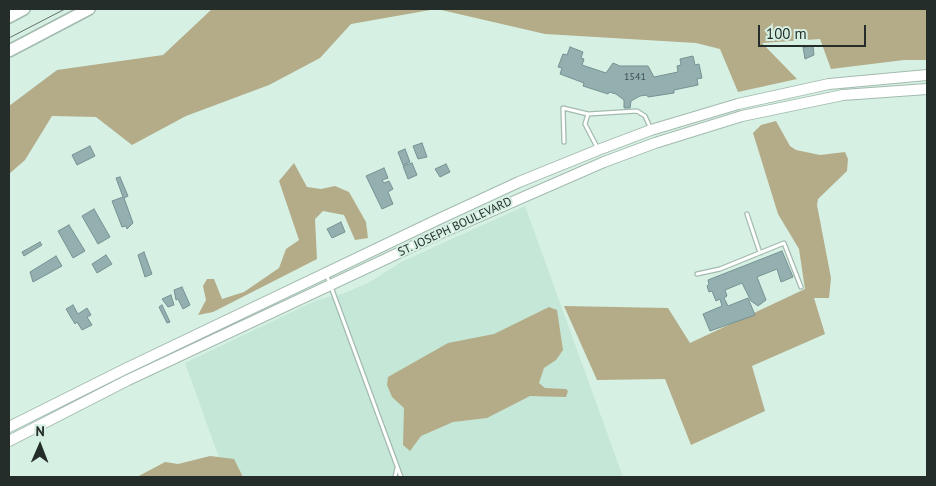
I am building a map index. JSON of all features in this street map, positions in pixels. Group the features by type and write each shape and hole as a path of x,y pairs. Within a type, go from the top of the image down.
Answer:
{"highway":[{"path":"9,17 24,9"},
{"path":"9,51 89,9"}],"main road":[{"name":"ST. JOSEPH BOULEVARD","path":"11,426 325,273 519,182 598,150 651,130 738,104 829,84 927,75"},
{"name":"ST. JOSEPH BOULEVARD","path":"9,441 128,380 436,235 604,162 655,143 742,116 843,95 927,89"},
{"path":"598,150 604,162"},
{"path":"430,224 436,235"},
{"path":"123,370 128,380"},
{"path":"11,426 19,436"}],"lane":[{"path":"564,142 563,108 588,114 637,111 645,116 651,130"},
{"path":"588,114 586,124 598,150"},
{"path":"747,214 760,252"},
{"path":"697,274 720,269 784,243 801,287"},
{"path":"325,273 401,477"},
{"path":"395,477 397,467"}],"shaded area":[{"path":"212,9 436,9 351,24 320,58 269,85 186,116 132,145 96,117 52,116 25,160 9,174 9,106 57,70 163,55"},
{"path":"437,9 927,9 927,60 904,60 831,69 820,39 762,43 797,79 738,92 720,49 696,43 545,34"},
{"path":"776,121 790,146 796,150 820,155 845,152 848,159 847,171 818,199 817,205 831,278 829,298 814,298 825,334 752,366 765,411 691,445 665,379 597,380 564,306 668,308 690,343 805,289 799,249 778,214 753,133 761,125"},
{"path":"294,163 307,187 321,189 335,186 349,192 366,222 368,238 355,240 344,215 323,211 315,219 317,259 213,312 198,315 206,300 203,286 207,279 214,279 222,299 244,292 279,268 286,249 299,240 279,181"},
{"path":"525,206 623,477 226,477 185,363 317,300 345,293 370,282 403,261"},
{"path":"549,307 557,310 563,350 556,360 544,368 539,383 545,388 566,389 568,391 566,397 530,396 487,418 453,422 421,436 410,451 403,445 404,408 392,397 387,385 388,377 448,343 494,334"},
{"path":"210,456 234,459 243,477 137,477 165,462 178,464"}],"building":[{"path":"813,46 814,55 805,59 803,47"},
{"path":"570,47 583,52 581,58 584,59 582,65 606,73 613,63 620,66 648,66 654,77 678,72 677,66 681,65 680,59 693,56 695,65 699,64 702,78 697,79 698,85 674,90 674,93 648,97 647,95 640,96 631,101 630,108 624,108 624,100 616,94 609,92 608,94 583,86 584,83 560,74 562,68 558,67 563,54 567,55"},
{"path":"422,143 427,157 418,159 413,146"},
{"path":"90,146 95,156 77,165 72,155"},
{"path":"405,149 410,162 403,165 398,152"},
{"path":"412,163 417,175 408,179 403,166"},
{"path":"446,164 450,172 440,177 435,169"},
{"path":"384,168 388,178 382,180 384,183 389,181 393,189 388,192 393,204 382,209 366,176"},
{"path":"120,177 128,196 124,198 133,223 127,229 126,226 122,227 112,201 123,197 116,178"},
{"path":"94,209 110,237 98,244 82,216"},
{"path":"341,222 345,232 332,238 327,229"},
{"path":"69,225 85,251 73,258 58,231"},
{"path":"40,242 42,245 24,256 22,252"},
{"path":"782,251 793,277 781,282 777,269 757,277 766,300 758,306 751,301 742,283 725,290 727,296 724,298 728,306 748,298 755,315 710,331 703,314 722,306 720,299 716,301 712,291 709,292 708,280"},
{"path":"144,252 152,274 145,277 138,255"},
{"path":"106,255 112,264 97,273 92,264"},
{"path":"56,256 62,266 33,282 30,272"},
{"path":"182,287 190,305 183,309 178,299 176,300 174,290"},
{"path":"171,295 174,305 168,307 162,299"},
{"path":"73,305 78,314 87,308 91,315 87,317 92,325 82,330 77,322 75,324 66,309"},
{"path":"162,305 170,322 167,323 159,307"}],"tram line":[{"path":"9,38 65,9"}]}
